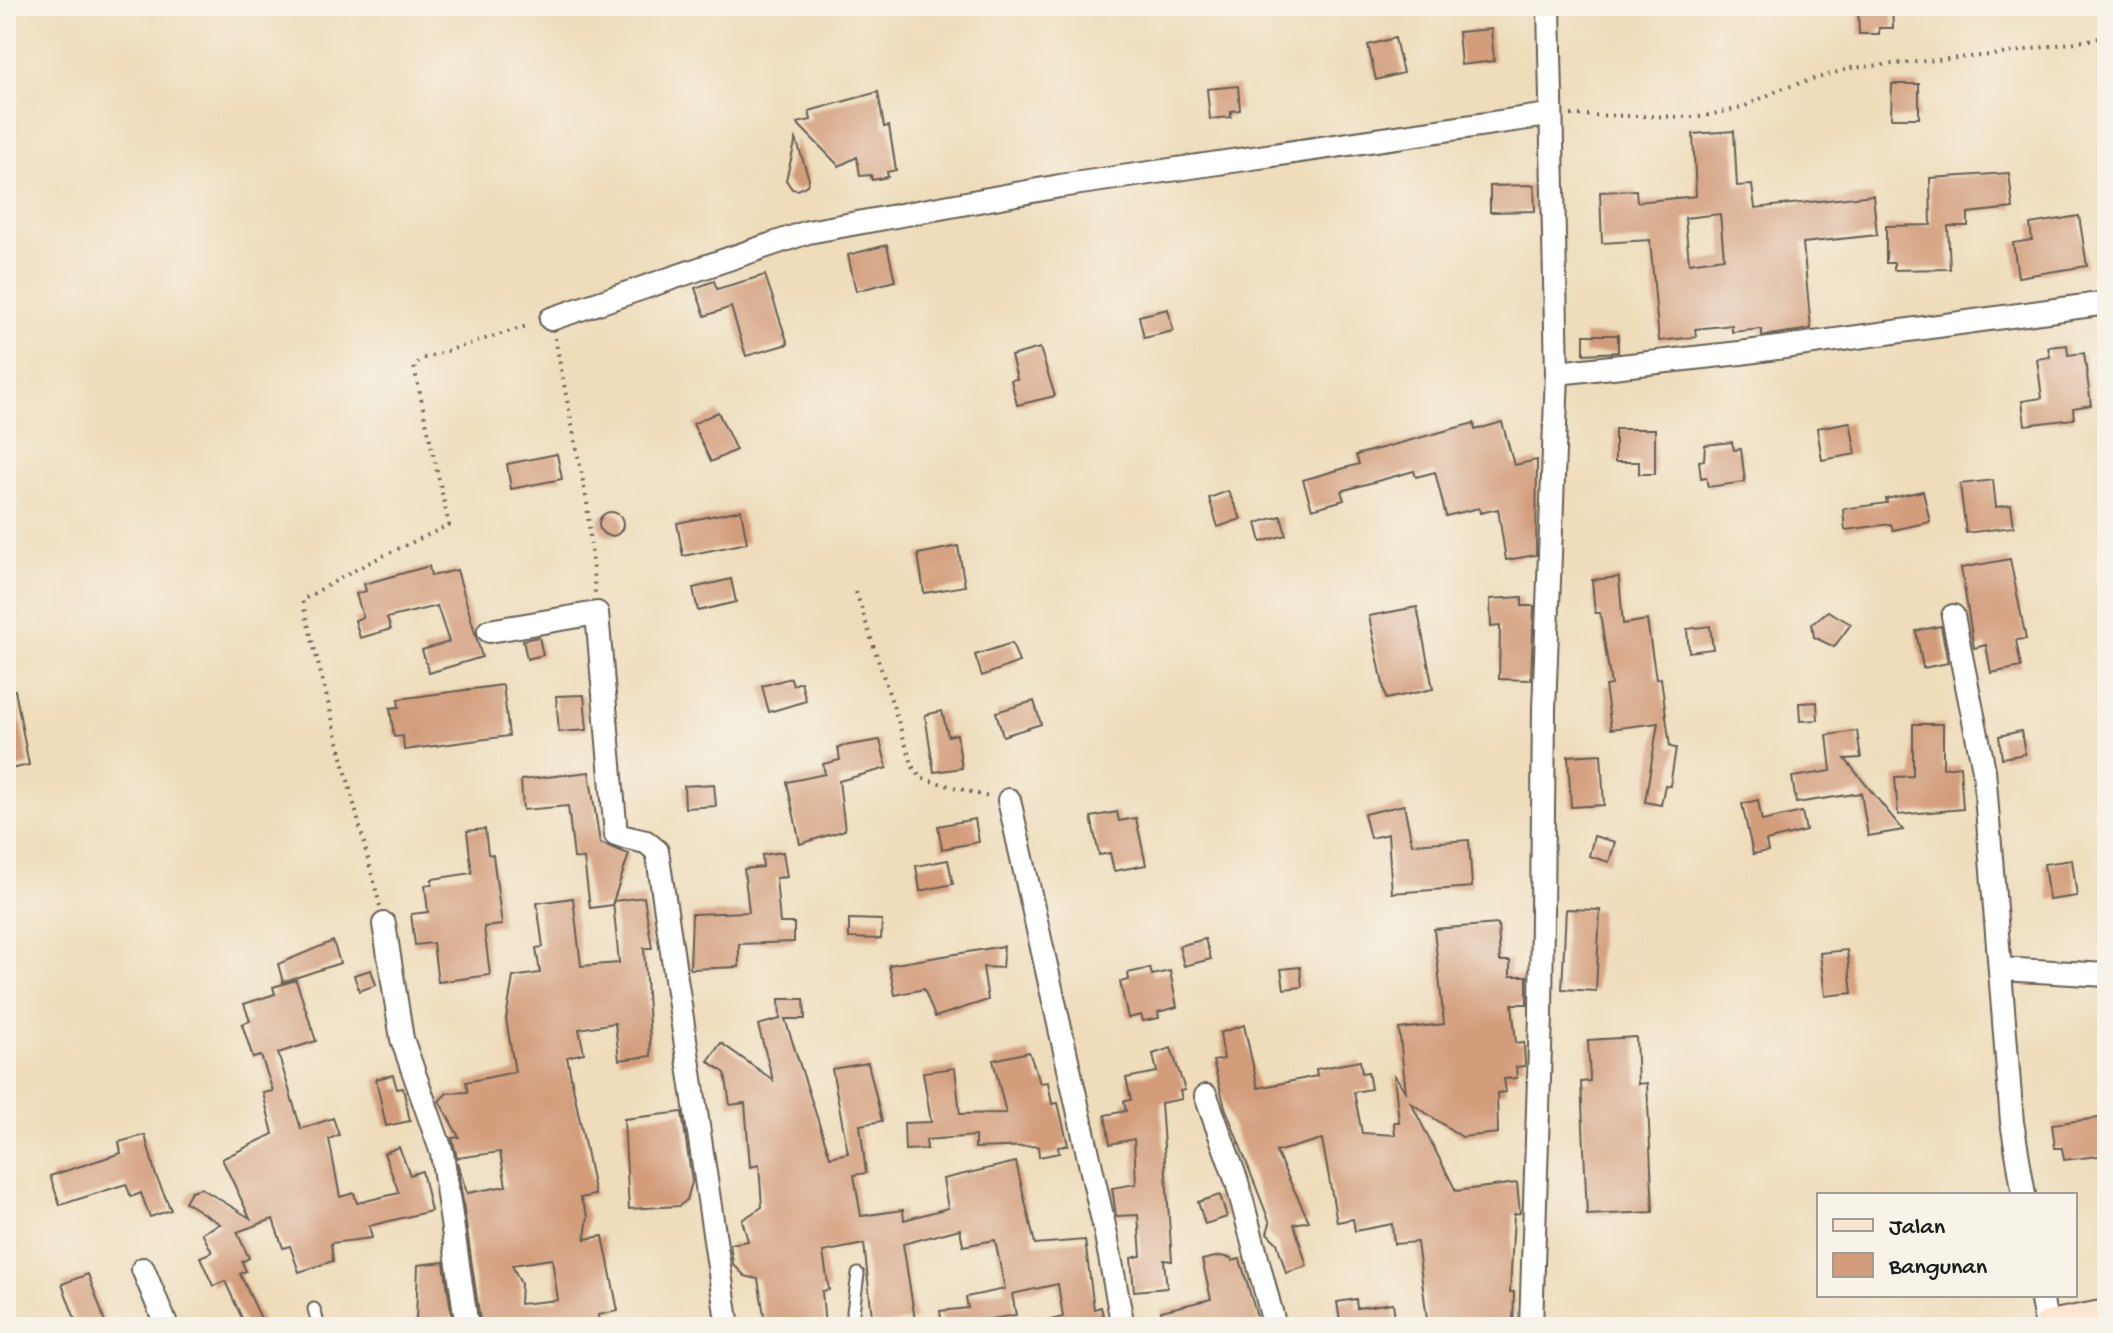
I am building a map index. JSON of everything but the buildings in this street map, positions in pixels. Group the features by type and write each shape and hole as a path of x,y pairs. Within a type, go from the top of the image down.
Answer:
{"main road":[{"path":"2048,1327 2107,1316"}],"street":[{"path":"1531,1327 1541,1016 1544,709 1557,373 1548,115 1552,59 1549,6"},
{"path":"551,319 808,232 1060,186 1548,115"},
{"path":"1557,373 1740,353 2107,303"},
{"path":"489,631 597,613 616,835 646,842 657,851 728,1327"},
{"path":"1953,616 1984,770 2012,1122 2024,1193"},
{"path":"1009,800 1105,1230 1123,1327"},
{"path":"384,924 402,1039 442,1153 467,1327"},
{"path":"2000,969 2107,975"},
{"path":"1206,1096 1237,1182 1275,1327"},
{"path":"143,1269 167,1327"},
{"path":"2041,1297 2048,1327"}],"lane":[{"path":"851,1327 858,1274"},
{"path":"314,1309 319,1327"}],"path":[{"path":"1548,115 1699,117 1741,108 1781,89 1851,68 2001,54 2107,37"},
{"path":"384,924 302,600 366,564 449,525 414,367 421,359 551,319 587,502 597,613"},
{"path":"856,592 913,767 921,778 981,792 995,803 1009,800"}]}
